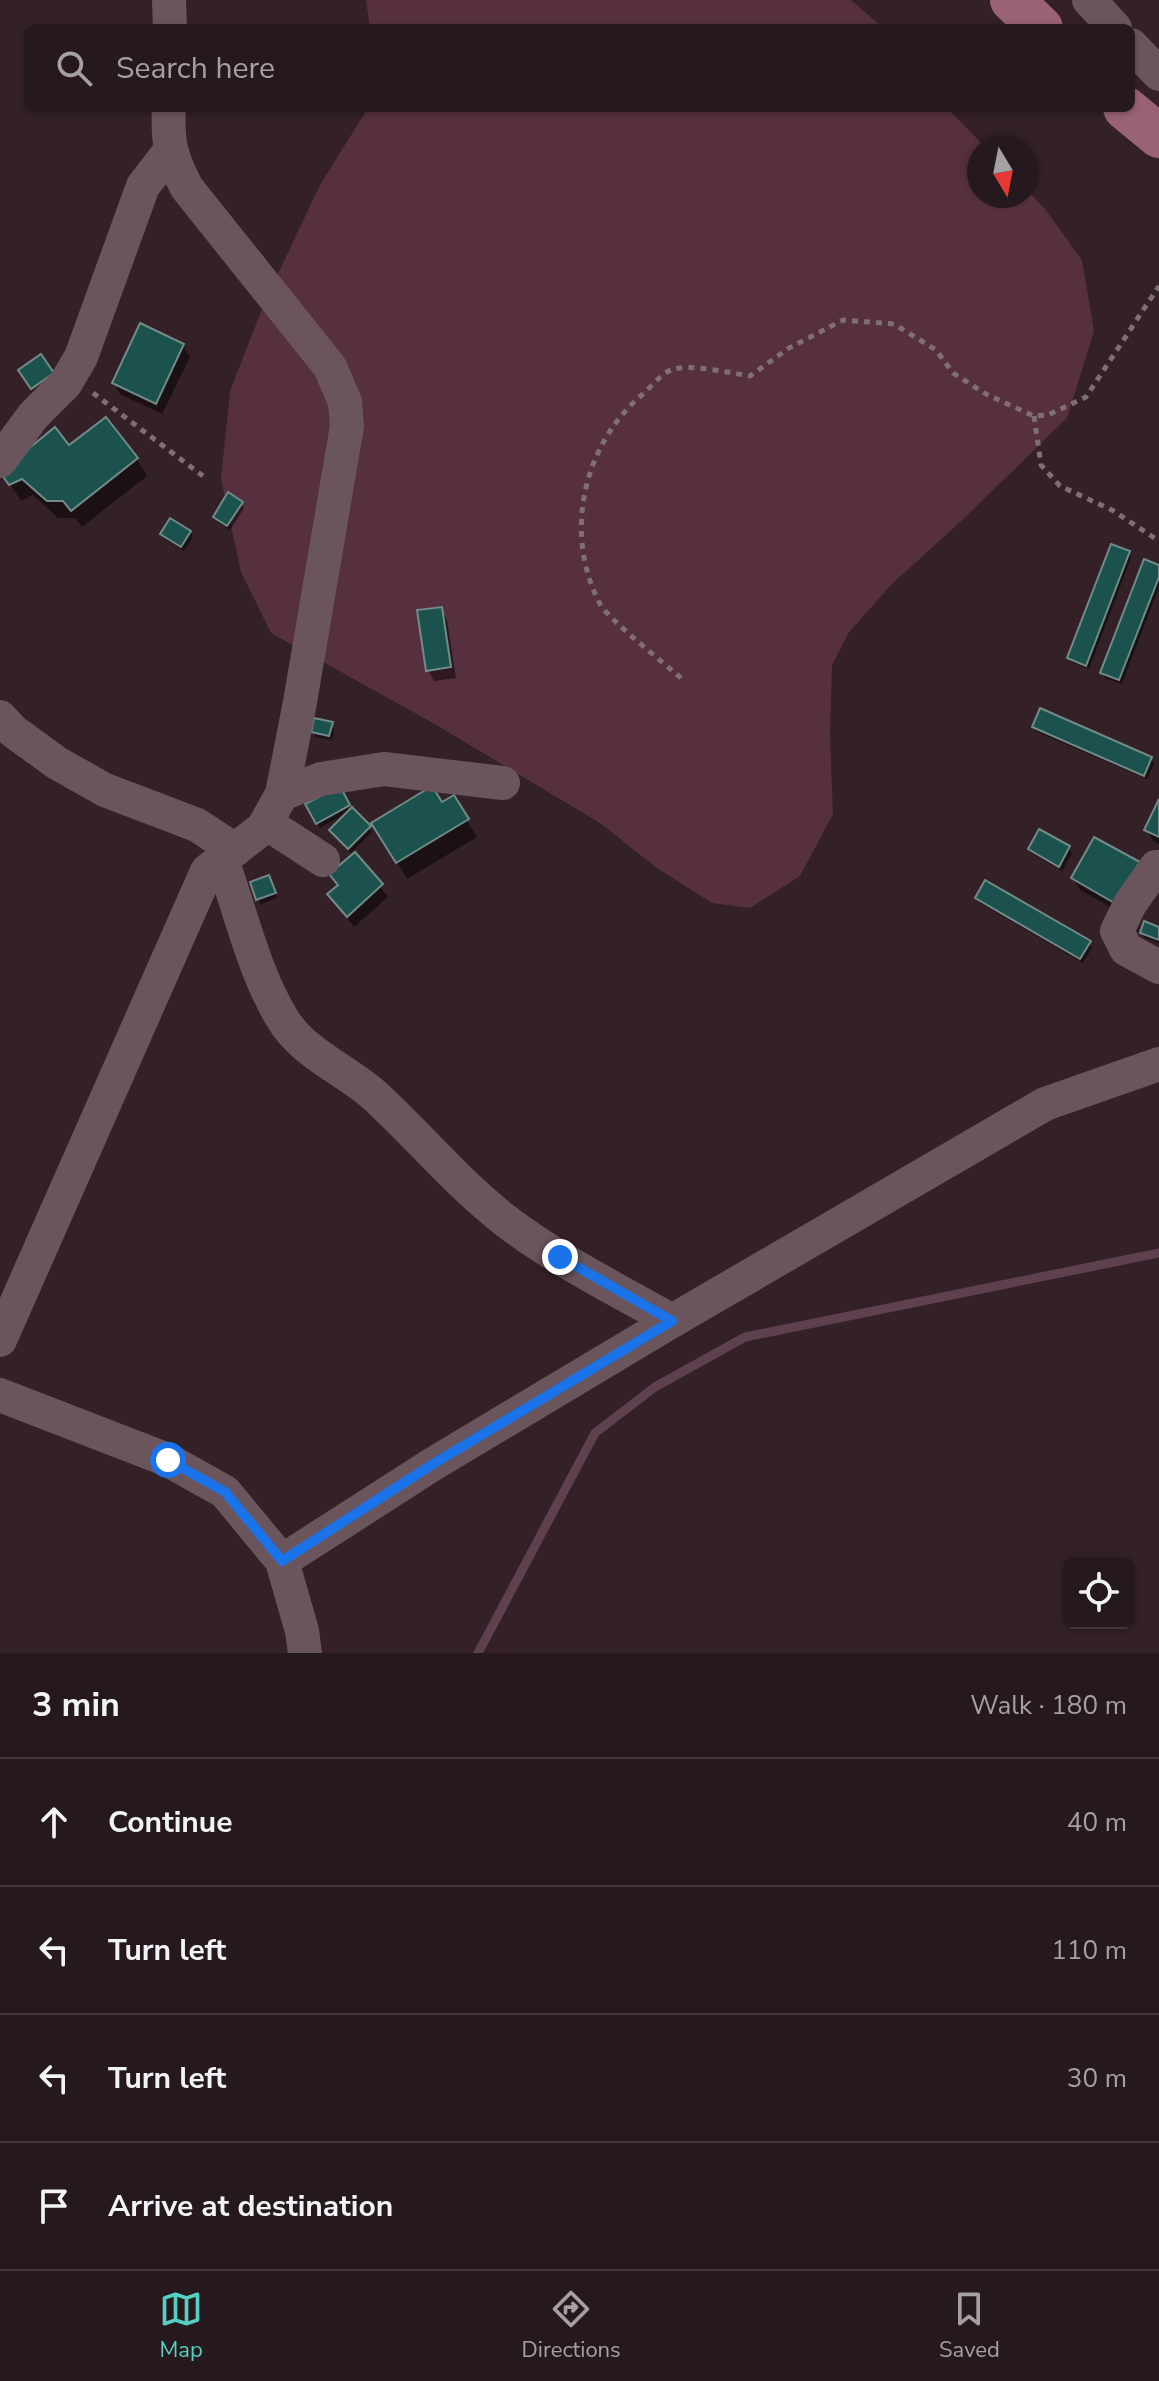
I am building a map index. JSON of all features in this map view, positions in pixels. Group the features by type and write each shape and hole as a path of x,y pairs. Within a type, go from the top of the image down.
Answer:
{"main road":[{"path":"1012,0 1037,24"},
{"path":"1130,112 1159,136"}],"street":[{"path":"169,0 170,24"},
{"path":"1089,0 1111,24"},
{"path":"1135,49 1159,74"},
{"path":"169,112 167,135 170,151 187,188 330,367 345,402 347,426 274,808"},
{"path":"0,461 33,416 70,376 81,357 143,186 170,151"},
{"path":"0,717 13,731 57,763 105,790 197,825 228,855 264,982 283,1021 316,1054 372,1093 451,1173 506,1221 560,1257 672,1321"},
{"path":"0,1340 207,871 228,855 274,808 321,779 384,769 503,783"},
{"path":"274,808 323,860"},
{"path":"1159,867 1130,904 1117,931 1126,949 1159,967"},
{"path":"282,1561 433,1464 1045,1104 1159,1064"},
{"path":"0,1395 168,1460 225,1492 282,1561 302,1631 305,1653"}],"path":[{"path":"681,678 601,607 581,556 583,491 598,450 626,408 671,370 704,369 750,376 789,348 843,320 894,324 936,350 953,373 986,394 1034,416 1048,415 1086,397 1159,286"},
{"path":"70,376 203,476"},
{"path":"1034,416 1041,465 1060,486 1112,510 1159,541"}],"shaded area":[{"path":"366,0 851,0 878,24 369,24"},
{"path":"366,112 951,112 974,136 967,136 967,208 1039,208 1039,203 1082,260 1094,331 1067,418 892,584 849,632 832,665 830,736 833,814 800,876 750,908 712,903 657,868 600,823 433,723 271,633 241,572 221,479 230,391 266,299 320,185"}],"building":[{"path":"140,323 184,344 156,404 112,383"},
{"path":"41,354 54,373 31,389 18,370"},
{"path":"106,417 138,458 71,511 63,501 47,501 22,479 9,485 0,472 55,427 69,445"},
{"path":"228,492 243,502 227,526 213,517"},
{"path":"170,518 191,531 181,547 160,534"},
{"path":"1111,544 1130,551 1086,666 1067,658"},
{"path":"1144,559 1159,565 1159,577 1119,680 1100,673"},
{"path":"442,607 451,667 426,671 417,610"},
{"path":"1040,708 1152,757 1144,776 1032,727"},
{"path":"314,718 333,722 329,736 311,732"},
{"path":"340,786 350,805 316,824 305,804"},
{"path":"432,786 442,802 454,795 469,819 396,863 371,823"},
{"path":"1159,799 1159,837 1144,830"},
{"path":"352,807 371,826 348,849 329,830"},
{"path":"1039,829 1070,846 1059,867 1028,849"},
{"path":"1094,837 1140,862 1116,904 1071,878"},
{"path":"355,852 383,884 347,917 327,894 338,885 329,874"},
{"path":"269,875 276,893 256,900 250,882"},
{"path":"985,880 1091,941 1080,959 975,898"},
{"path":"1144,921 1159,927 1159,940 1140,933"}],"waterway":[{"path":"478,1653 595,1433 655,1387 745,1337 1159,1253"}],"route":[{"path":"168,1460 225,1492 282,1561 433,1464 672,1321 560,1257"}]}
